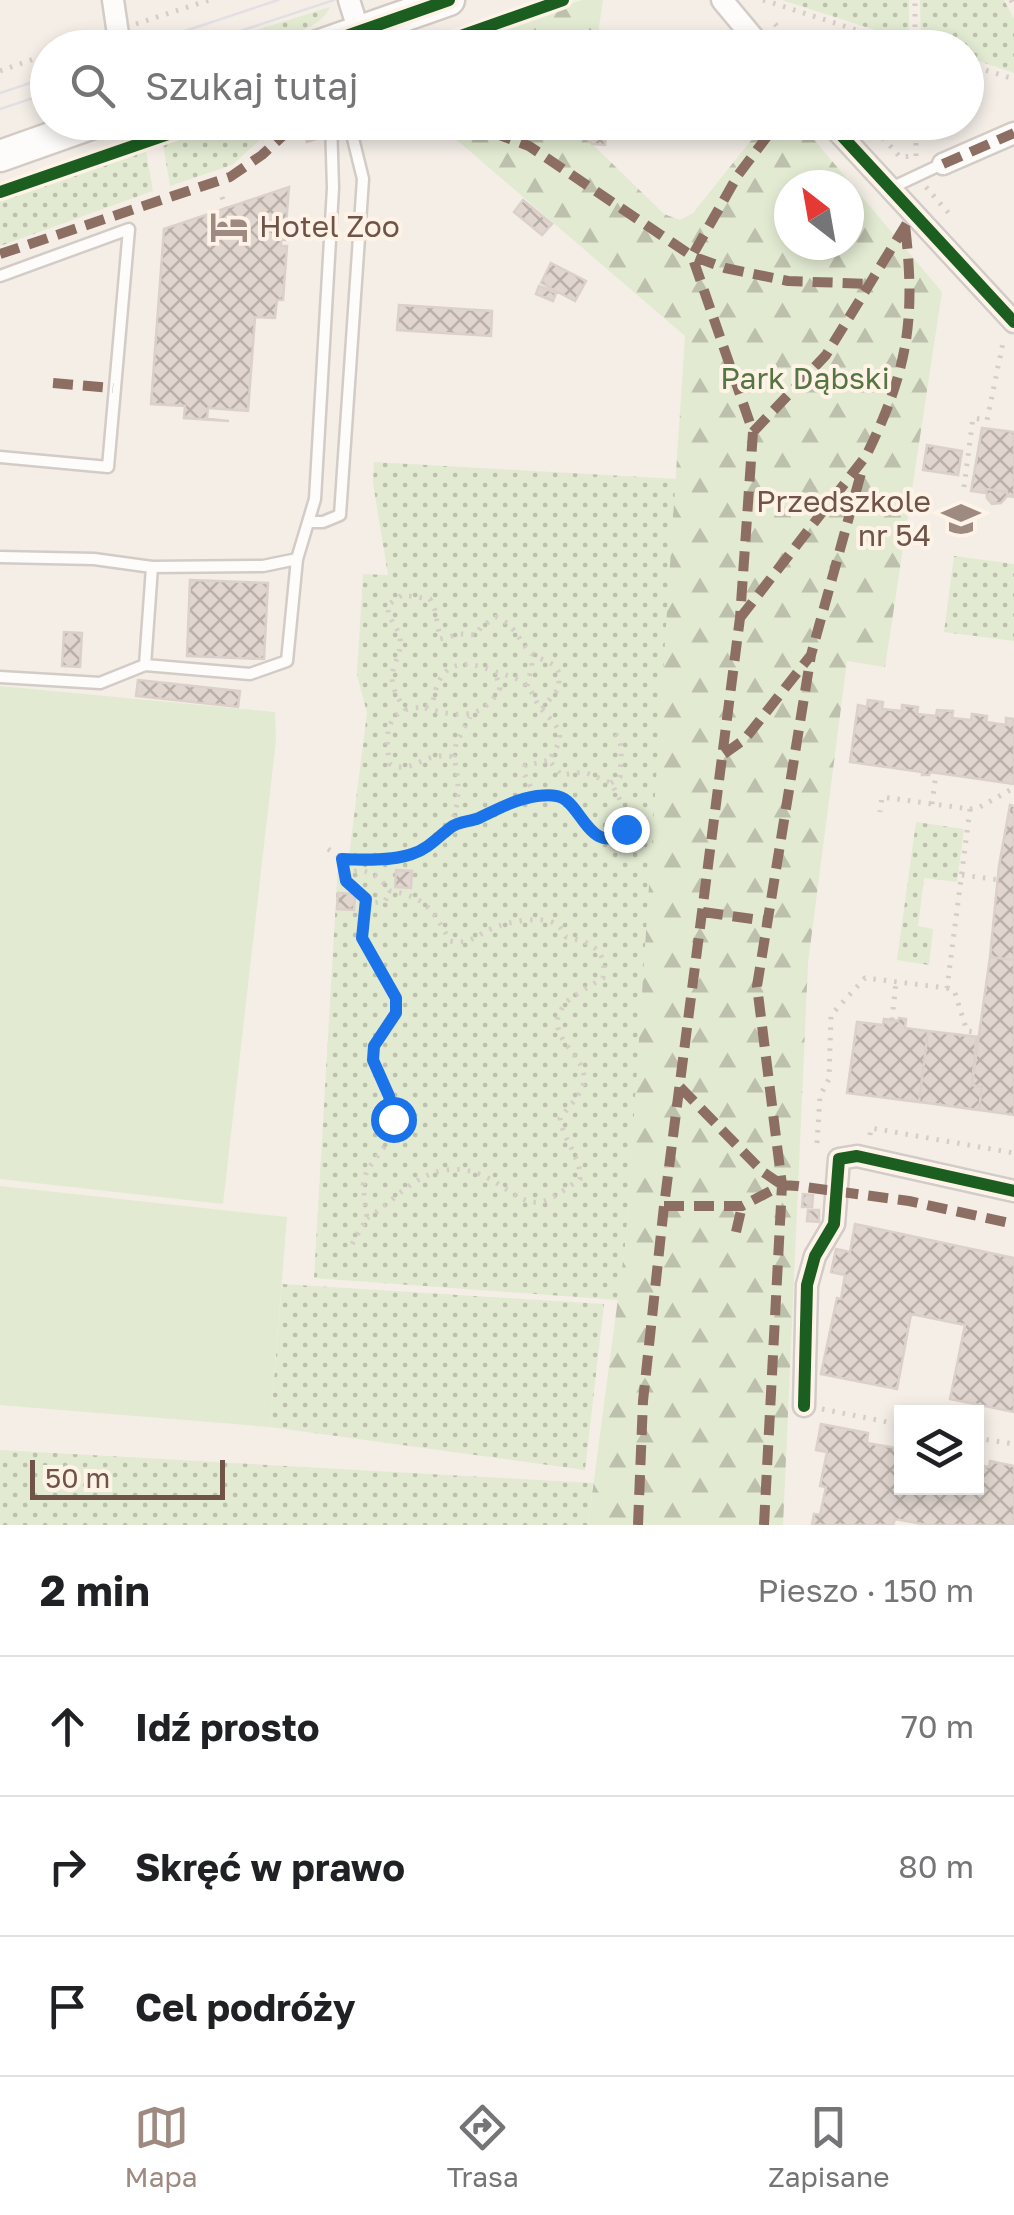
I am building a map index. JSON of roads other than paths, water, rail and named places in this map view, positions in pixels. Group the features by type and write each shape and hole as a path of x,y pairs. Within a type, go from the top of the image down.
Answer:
{"main road":[{"path":"364,30 449,0"},
{"path":"0,156 45,140"}],"street":[{"path":"113,0 117,30"},
{"path":"349,0 357,30"},
{"path":"722,0 747,30"},
{"path":"943,164 1014,133"},
{"path":"846,140 1010,328"},
{"path":"804,1406 806,1285 816,1256 834,1224 839,1159 868,1158 1014,1191"}],"lane":[{"path":"0,677 100,682 145,665 250,674 287,661 297,559 315,499 331,140"},
{"path":"309,522 340,515 363,179 353,140"},
{"path":"891,188 943,164"},
{"path":"0,276 129,229 108,466 0,457"},
{"path":"0,558 94,558 152,567 263,566 297,559"},
{"path":"145,665 152,567"}],"tram line":[{"path":"188,30 278,0"},
{"path":"243,30 334,0"},
{"path":"0,93 30,83"},
{"path":"0,109 30,99"}],"place":[{"name":"Hotel Zoo","path":"229,227"},
{"name":"Przedszkole nr 54","path":"961,519"}],"park label":[{"name":"Park Dąbski","path":"805,379"}]}
